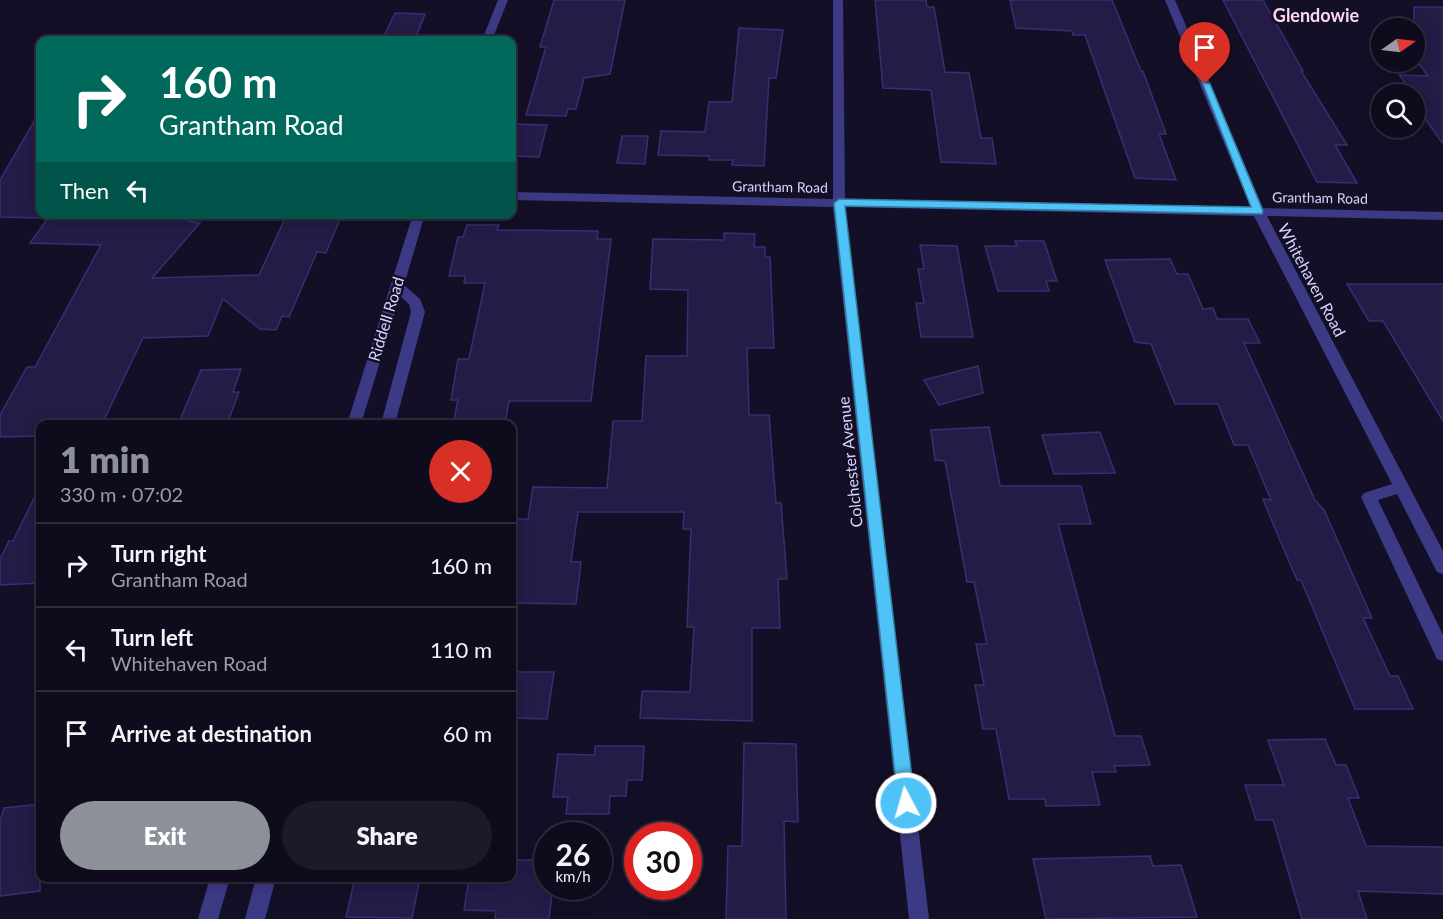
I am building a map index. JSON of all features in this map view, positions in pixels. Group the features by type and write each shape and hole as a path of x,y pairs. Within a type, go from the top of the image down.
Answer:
{"street":[{"path":"489,36 503,0"},
{"name":"Colchester Avenue","path":"838,0 839,203 919,919"},
{"name":"Whitehaven Road","path":"1170,0 1258,211 1443,567"},
{"name":"Grantham Road","path":"516,196 1443,216"},
{"name":"Riddell Road","path":"355,420 417,219"},
{"path":"389,420 418,312 415,302 396,285"},
{"path":"1401,487 1369,497 1443,653"},
{"path":"208,919 219,882"},
{"path":"255,919 265,882"}],"building":[{"path":"554,0 625,0 610,74 584,78 576,109 568,109 566,116 526,115 546,47 540,47"},
{"path":"875,0 926,0 927,7 934,7 945,72 969,73 981,138 992,138 996,164 941,162 931,90 883,88"},
{"path":"1010,0 1112,0 1141,71 1143,71 1166,134 1159,134 1176,180 1135,178 1085,35 1073,35 1072,31 1016,28"},
{"path":"1223,0 1263,0 1303,71 1301,71 1347,145 1335,145 1357,183 1317,182"},
{"path":"1414,7 1443,7 1443,144 1425,119 1425,84 1406,84 1399,75 1428,76 1425,72 1425,18 1414,18"},
{"path":"395,13 425,14 417,36 384,36"},
{"path":"739,28 783,30 776,78 769,78 764,166 732,165 733,160 709,160 709,156 658,155 661,131 705,132 709,102 732,102"},
{"path":"36,118 36,218 0,217 0,180"},
{"path":"516,124 547,125 539,157 516,156"},
{"path":"622,136 648,136 645,164 617,163"},
{"path":"47,219 177,219 200,223 152,278 259,275 285,219 340,219 326,253 317,252 289,317 282,316 276,330 260,329 223,299 208,336 143,338 104,420 36,420 36,436 0,437 0,415 27,367 35,367 101,245 30,243"},
{"path":"467,225 499,225 497,230 598,231 597,239 611,239 591,401 509,401 506,420 454,420 458,400 451,400 458,359 469,359 485,283 464,283 465,276 449,276 458,237 463,237"},
{"path":"724,233 755,234 754,247 765,247 765,257 770,257 774,348 747,348 749,415 769,415 776,503 781,503 787,579 778,579 780,628 752,628 752,721 640,718 642,691 690,692 694,627 687,627 691,529 683,529 684,512 578,512 571,562 581,562 576,604 516,603 516,519 528,519 533,487 607,488 613,421 642,421 646,356 687,356 688,290 650,289 653,239 724,240"},
{"path":"1015,241 1044,241 1057,281 1046,281 1049,291 998,291 985,246 1017,246"},
{"path":"920,245 957,246 973,337 921,337 916,303 924,303 918,269 924,269"},
{"path":"1170,259 1177,274 1188,274 1203,309 1213,308 1217,319 1248,319 1260,343 1244,343 1315,500 1324,510 1372,618 1363,618 1390,676 1398,676 1413,709 1355,709 1301,580 1297,580 1263,499 1271,500 1248,445 1234,445 1218,404 1175,404 1151,344 1135,342 1105,260"},
{"path":"1347,284 1443,284 1443,421 1383,321 1369,321"},
{"path":"978,366 983,393 939,405 924,380"},
{"path":"241,369 233,392 239,392 229,419 180,420 201,370"},
{"path":"989,427 1000,486 1081,486 1091,524 1058,524 1115,736 1141,736 1150,765 1114,766 1116,772 1092,772 1100,805 1046,806 1045,799 1009,799 996,729 983,729 975,685 984,685 976,644 987,644 974,582 967,582 945,461 935,460 931,430"},
{"path":"1100,432 1115,473 1054,474 1042,435"},
{"path":"36,494 36,583 0,585 0,559 9,541 13,541"},
{"path":"516,672 554,672 547,719 516,718"},
{"path":"1325,739 1336,765 1346,765 1359,798 1348,798 1366,846 1443,847 1443,894 1358,891 1367,919 1302,919 1273,820 1256,820 1245,785 1284,785 1268,740"},
{"path":"744,743 796,744 798,822 784,821 786,919 726,919 728,846 742,846"},
{"path":"595,746 644,746 642,780 627,780 626,796 610,796 609,814 566,814 568,797 553,797 558,754 595,755"},
{"path":"36,804 36,882 40,882 40,891 0,896 0,821 4,808"},
{"path":"1150,856 1153,866 1181,865 1197,917 1046,919 1033,859"},
{"path":"516,860 534,860 534,900 551,900 549,919 495,919 496,911 464,910 468,882 516,882"},
{"path":"354,882 419,882 412,918 346,917"}],"district":[{"name":"Glendowie","path":"1316,16"}],"route":[{"path":"906,803 839,203 1258,211 1205,84"}]}
